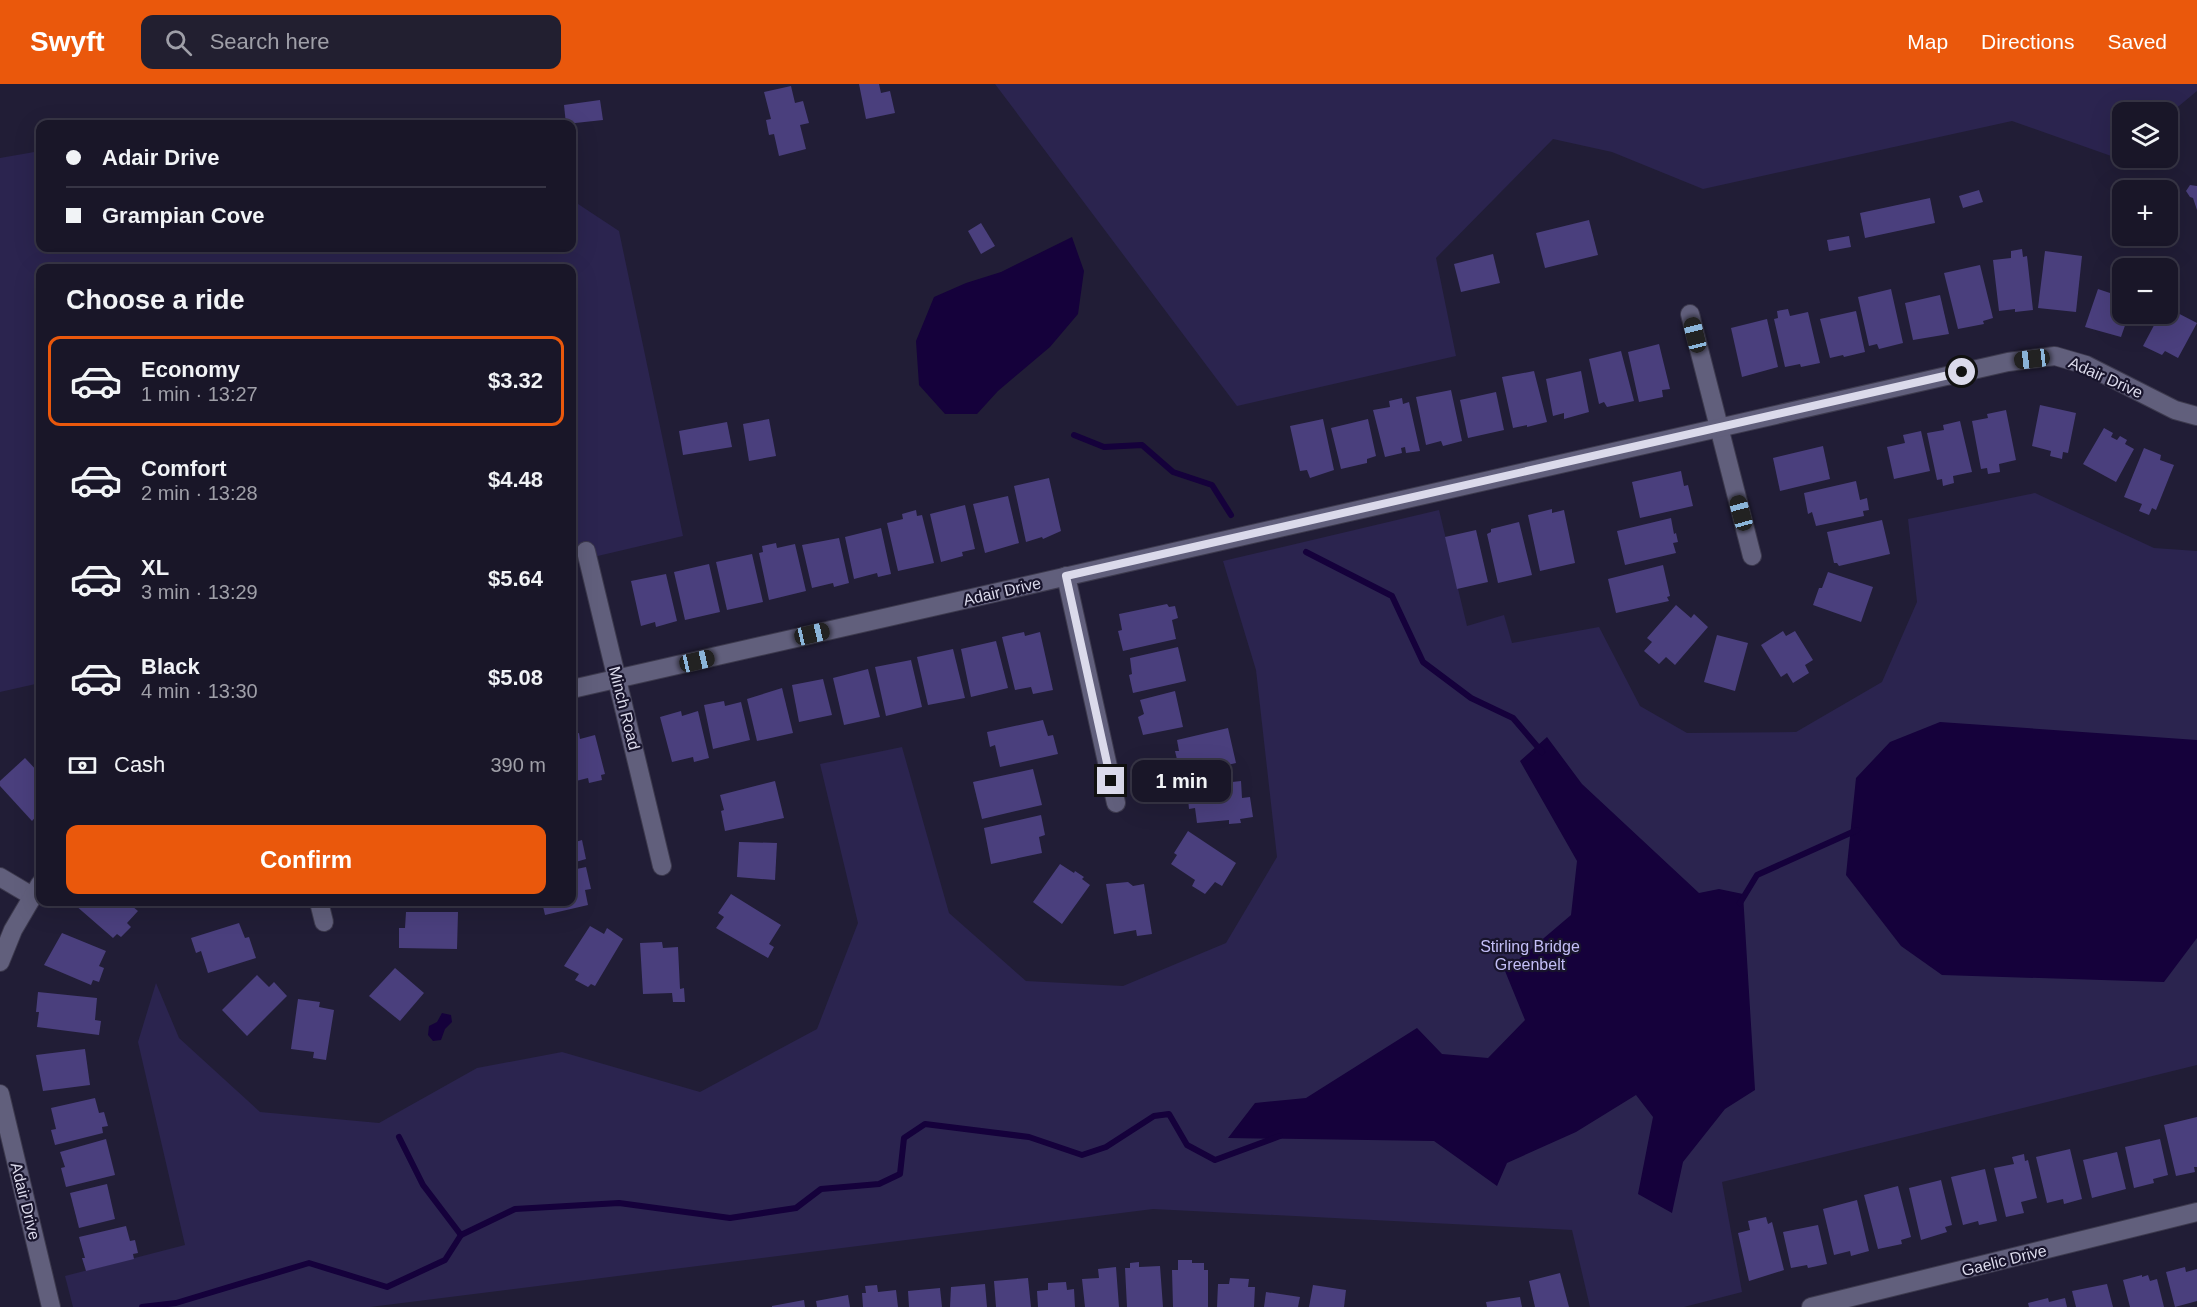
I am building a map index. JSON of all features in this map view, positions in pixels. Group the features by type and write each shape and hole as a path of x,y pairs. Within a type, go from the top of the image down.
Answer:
{"street":[{"path":"1690,314 1752,556"},
{"name":"Adair Drive","path":"576,688 2008,362 2055,356 2086,365 2175,410 2197,416"},
{"name":"Minch Road","path":"586,551 662,866"},
{"path":"1066,576 1116,803"},
{"path":"0,877 36,890 13,930 0,962"},
{"path":"320,906 324,922"},
{"name":"Adair Drive","path":"0,1094 51,1307"},
{"name":"Gaelic Drive","path":"1811,1307 2197,1212"}],"green space":[{"path":"995,84 2197,84 2197,91 2178,107 2178,102 2112,102 2112,156 2012,121 1703,189 1612,152 1553,139 1436,258 1456,356 1237,406"},
{"path":"36,152 36,252 576,252 576,203 619,231 683,536 576,561 576,264 36,264 36,684 0,692 0,158"},
{"name":"Stirling Bridge Greenbelt","path":"2035,493 2154,548 2197,551 2197,1065 1722,1182 1742,1292 1684,1307 1590,1307 1572,1230 1153,1209 370,1307 73,1307 65,1276 185,1245 138,1042 156,983 179,1038 260,1112 379,1123 477,1068 562,1052 700,1092 817,1029 858,923 820,764 902,747 949,913 1026,981 1123,986 1226,943 1277,857 1256,670 1223,561 1439,510 1467,626 1504,615 1512,643 1599,627 1640,706 1687,733 1796,732 1882,682 1917,602 1908,519"}],"shaded area":[{"path":"1072,237 1084,271 1078,314 1050,347 998,391 977,414 945,414 919,385 916,341 934,297 966,283 1001,272"},
{"path":"1940,722 2197,740 2197,938 2164,982 1942,975 1901,946 1846,875 1856,778 1890,742"},
{"path":"1547,737 1582,784 1699,893 1719,889 1743,894 1755,1090 1725,1109 1683,1162 1672,1213 1638,1194 1653,1117 1636,1095 1576,1132 1507,1163 1497,1186 1434,1141 1228,1138 1255,1103 1306,1098 1417,1028 1442,1054 1488,1058 1525,1020 1505,971 1571,915 1577,861 1520,761"},
{"path":"442,1013 451,1015 452,1022 445,1029 441,1040 433,1041 428,1035 429,1026 437,1022"}],"building":[{"path":"859,84 879,84 881,93 890,91 895,113 866,119"},
{"path":"791,86 795,103 803,101 809,123 800,125 806,149 779,156 774,134 769,135 766,120 771,119 764,92"},
{"path":"600,100 603,120 576,123 576,120 566,120 564,105"},
{"path":"2190,185 2197,186 2197,210 2193,198 2186,191"},
{"path":"1979,190 1983,202 1963,208 1959,196"},
{"path":"1930,198 1935,223 1865,238 1860,213"},
{"path":"1589,220 1598,255 1545,268 1536,233"},
{"path":"981,223 995,246 981,254 968,231"},
{"path":"1849,236 1851,247 1829,251 1827,240"},
{"path":"2022,249 2023,257 2027,256 2033,310 1999,311 1993,260 2011,258 2011,251"},
{"path":"2045,251 2082,256 2076,312 2038,308"},
{"path":"1493,254 1500,283 1461,292 1454,264"},
{"path":"1980,265 1993,318 1983,321 1984,324 1958,329 1944,273"},
{"path":"1891,289 1903,343 1879,349 1877,344 1869,346 1858,297"},
{"path":"2098,289 2112,294 2112,324 2126,324 2121,337 2085,327"},
{"path":"1940,295 1949,334 1913,340 1905,303"},
{"path":"1788,309 1790,316 1808,312 1820,363 1801,367 1800,364 1785,367 1774,319 1778,318 1777,311"},
{"path":"1856,311 1865,352 1830,358 1820,319"},
{"path":"2178,313 2197,323 2178,358 2165,351 2162,355 2143,346 2155,324 2178,324"},
{"path":"1767,319 1778,367 1742,377 1731,328"},
{"path":"1659,344 1670,389 1662,390 1663,397 1639,402 1628,352"},
{"path":"1621,351 1634,401 1607,407 1604,402 1599,404 1589,359"},
{"path":"1534,371 1547,422 1513,428 1502,377"},
{"path":"1581,371 1589,412 1564,419 1564,413 1553,416 1546,379"},
{"path":"1451,390 1462,441 1443,446 1441,441 1426,445 1416,397"},
{"path":"1496,392 1504,430 1468,438 1460,400"},
{"path":"1402,398 1403,404 1409,402 1420,451 1406,453 1405,447 1401,448 1402,453 1385,457 1373,410 1390,407 1389,401"},
{"path":"2040,405 2076,413 2068,453 2063,452 2062,459 2050,456 2051,451 2032,446"},
{"path":"2006,410 2016,460 1999,464 2000,472 1988,474 1987,468 1981,469 1972,421 1988,418 1987,414"},
{"path":"769,419 776,456 749,461 743,424"},
{"path":"1323,419 1334,470 1310,478 1307,470 1300,471 1290,426"},
{"path":"1368,419 1376,456 1367,459 1367,463 1341,469 1331,428"},
{"path":"1960,421 1972,472 1953,476 1954,483 1943,486 1942,479 1937,480 1927,433 1944,430 1943,425"},
{"path":"727,422 732,447 683,455 679,431"},
{"path":"2104,428 2113,433 2111,437 2117,440 2120,436 2127,440 2125,444 2134,449 2116,482 2083,464"},
{"path":"1921,431 1930,471 1894,479 1887,447 1905,443 1903,435"},
{"path":"1823,446 1830,479 1780,491 1773,458"},
{"path":"2144,448 2161,455 2160,460 2174,465 2156,510 2152,508 2149,515 2139,511 2142,504 2124,497"},
{"path":"1681,471 1684,486 1688,485 1693,506 1640,518 1632,482"},
{"path":"1049,478 1061,531 1043,539 1042,537 1026,542 1014,486"},
{"path":"1856,481 1860,500 1867,498 1869,510 1863,511 1864,516 1816,526 1812,512 1808,514 1804,493"},
{"path":"1008,496 1019,543 985,553 973,504"},
{"path":"965,505 975,549 962,552 963,556 941,562 930,514"},
{"path":"1552,509 1552,513 1564,510 1575,563 1540,571 1528,515"},
{"path":"916,510 917,516 922,515 934,563 898,571 887,523 903,519 902,514"},
{"path":"1671,518 1678,542 1673,543 1676,553 1625,565 1617,531"},
{"path":"1882,520 1890,554 1839,566 1834,563 1827,532"},
{"path":"1519,522 1532,575 1498,583 1487,534 1491,532 1491,529"},
{"path":"881,528 891,574 878,577 877,573 854,579 845,537"},
{"path":"1476,530 1488,582 1457,589 1445,537"},
{"path":"839,538 849,583 834,587 833,583 812,588 802,545"},
{"path":"776,543 777,548 795,544 806,591 769,600 759,553 763,552 762,546"},
{"path":"752,554 763,602 727,610 716,562"},
{"path":"709,564 720,612 685,620 674,572"},
{"path":"1663,565 1670,596 1667,597 1669,601 1616,613 1608,579"},
{"path":"1828,572 1873,587 1861,622 1813,605"},
{"path":"666,574 677,621 656,627 655,622 641,626 631,581"},
{"path":"1167,604 1169,607 1175,606 1178,618 1172,620 1176,639 1123,651 1118,631 1122,630 1119,614"},
{"path":"1676,605 1691,618 1694,614 1708,627 1675,665 1666,657 1659,664 1644,651 1652,642 1647,638"},
{"path":"1783,631 1786,636 1795,631 1813,660 1805,665 1809,673 1793,683 1787,673 1781,677 1761,645"},
{"path":"1024,632 1025,636 1040,632 1053,690 1033,694 1031,687 1015,690 1002,637"},
{"path":"1717,635 1748,643 1735,691 1704,682"},
{"path":"996,641 1008,688 971,697 961,649"},
{"path":"1178,647 1186,681 1133,693 1129,675 1132,674 1130,658"},
{"path":"953,649 965,698 928,705 917,657"},
{"path":"911,660 922,707 886,716 875,667"},
{"path":"868,669 880,717 844,725 833,678"},
{"path":"823,679 832,715 799,722 792,685"},
{"path":"782,688 793,733 757,741 747,699"},
{"path":"1175,691 1183,727 1143,735 1138,717 1144,714 1140,700"},
{"path":"724,701 725,706 741,702 750,740 713,749 704,705"},
{"path":"681,711 682,716 698,711 709,758 694,762 693,757 672,762 660,717"},
{"path":"1043,720 1048,736 1053,735 1058,754 1000,767 995,745 990,747 987,732"},
{"path":"1228,728 1236,763 1181,776 1175,751 1179,751 1177,740"},
{"path":"579,733 580,739 595,735 605,774 601,775 602,780 589,783 588,778 576,781 576,734"},
{"path":"25,758 36,770 36,816 32,821 0,786 0,781"},
{"path":"1033,769 1042,805 982,819 973,782"},
{"path":"775,781 784,818 725,831 721,811 724,810 720,795"},
{"path":"1241,781 1242,798 1250,797 1253,817 1240,819 1241,823 1229,824 1229,820 1197,823 1195,808 1189,809 1187,787"},
{"path":"1041,815 1045,835 1039,837 1042,853 991,864 984,828"},
{"path":"1188,831 1236,863 1222,886 1215,882 1205,894 1192,886 1195,880 1171,864 1177,855 1174,853"},
{"path":"582,840 586,859 576,862 576,842"},
{"path":"739,842 777,843 775,880 737,877"},
{"path":"1060,864 1084,877 1082,879 1090,885 1062,924 1033,902"},
{"path":"586,867 591,889 585,890 588,905 545,915 543,906 576,906 576,869"},
{"path":"1128,882 1133,886 1144,884 1152,934 1137,936 1136,930 1114,934 1106,884"},
{"path":"731,894 781,925 769,944 774,947 768,958 716,928 724,917 718,913"},
{"path":"76,906 132,906 138,911 127,923 131,927 121,937 117,934 113,938"},
{"path":"406,912 458,912 457,949 399,948 399,928 405,928"},
{"path":"239,923 245,938 249,937 256,958 208,973 201,951 196,953 191,938"},
{"path":"590,926 604,934 607,928 623,939 595,986 591,984 588,987 575,980 579,974 564,966"},
{"path":"62,933 106,951 99,966 104,968 99,982 93,980 91,985 44,965"},
{"path":"662,942 663,948 678,947 680,989 684,988 685,1002 673,1002 672,993 643,994 640,943"},
{"path":"395,968 424,993 400,1021 369,996"},
{"path":"257,975 269,987 274,982 287,996 247,1036 222,1010"},
{"path":"38,992 97,998 95,1020 101,1021 99,1035 37,1027"},
{"path":"298,999 320,1002 319,1007 334,1010 326,1060 313,1058 314,1052 291,1049"},
{"path":"85,1049 90,1085 43,1091 36,1055"},
{"path":"95,1098 99,1113 104,1112 108,1126 102,1127 103,1133 55,1145 51,1130 56,1129 51,1108"},
{"path":"2197,1117 2197,1167 2194,1167 2195,1172 2176,1176 2164,1125"},
{"path":"106,1139 115,1175 66,1187 61,1168 65,1167 60,1152"},
{"path":"2160,1139 2168,1175 2153,1179 2154,1183 2134,1188 2125,1147"},
{"path":"2070,1149 2082,1199 2064,1204 2063,1199 2047,1203 2036,1157"},
{"path":"2117,1152 2126,1189 2092,1198 2083,1160"},
{"path":"2024,1154 2025,1161 2028,1160 2037,1198 2021,1202 2024,1213 2006,1217 1994,1168 2014,1164 2012,1157"},
{"path":"1985,1169 1997,1221 1979,1225 1978,1221 1963,1225 1951,1177"},
{"path":"1941,1180 1952,1225 1945,1227 1947,1232 1921,1240 1909,1188"},
{"path":"107,1184 115,1219 79,1228 70,1193"},
{"path":"1898,1186 1911,1237 1901,1240 1902,1244 1878,1249 1864,1195"},
{"path":"1857,1200 1869,1251 1851,1256 1850,1251 1834,1255 1823,1209"},
{"path":"1766,1217 1768,1224 1772,1222 1784,1270 1749,1281 1738,1233 1750,1230 1748,1221"},
{"path":"1818,1225 1827,1264 1808,1268 1807,1265 1791,1268 1783,1232"},
{"path":"126,1226 130,1241 135,1240 138,1253 133,1254 134,1259 86,1271 79,1237"},
{"path":"1178,1260 1204,1263 1204,1270 1208,1270 1208,1307 1173,1307 1172,1270 1178,1270"},
{"path":"1139,1262 1139,1267 1160,1266 1163,1307 1127,1307 1125,1268 1130,1268 1130,1263"},
{"path":"1116,1267 1119,1307 1085,1307 1082,1279 1099,1278 1098,1269"},
{"path":"2185,1267 2186,1272 2197,1269 2197,1301 2175,1307 2166,1272"},
{"path":"1560,1273 1569,1307 1535,1307 1529,1281"},
{"path":"2142,1275 2142,1277 2148,1275 2150,1281 2157,1279 2164,1307 2130,1307 2123,1280"},
{"path":"1028,1278 1031,1307 996,1307 994,1281"},
{"path":"1230,1278 1249,1279 1248,1287 1255,1287 1254,1307 1217,1307 1218,1284 1229,1284"},
{"path":"1066,1282 1067,1290 1074,1289 1075,1307 1038,1307 1037,1291 1048,1290 1048,1283"},
{"path":"985,1284 987,1307 950,1307 951,1287"},
{"path":"2107,1284 2113,1307 2076,1307 2072,1291"},
{"path":"877,1285 878,1292 896,1290 898,1307 863,1307 862,1293 866,1293 865,1286"},
{"path":"1313,1285 1346,1290 1344,1307 1309,1307"},
{"path":"940,1288 942,1307 909,1307 908,1291"},
{"path":"1266,1292 1300,1297 1298,1307 1264,1307"},
{"path":"848,1295 850,1307 817,1307 816,1301"},
{"path":"1520,1297 1522,1307 1487,1307 1486,1302"},
{"path":"2048,1298 2049,1302 2065,1298 2067,1307 2029,1307 2028,1303"},
{"path":"804,1300 805,1307 772,1307 772,1306"}],"waterway":[{"path":"1074,435 1104,447 1142,445 1173,472 1212,485 1231,515"},
{"path":"1306,552 1392,596 1423,662 1471,698 1513,718 1542,752"},
{"path":"1740,903 1757,875 1857,830"},
{"path":"142,1307 176,1303 309,1263 387,1287 445,1260 461,1235 515,1209 619,1203 730,1218 796,1208 821,1189 879,1184 900,1174 904,1138 925,1124 1029,1137 1082,1155 1106,1147 1154,1116 1169,1114 1187,1145 1215,1160 1280,1136"},
{"path":"399,1137 423,1185 461,1235"}],"route":[{"path":"1111,781 1066,576 1962,372"}]}
